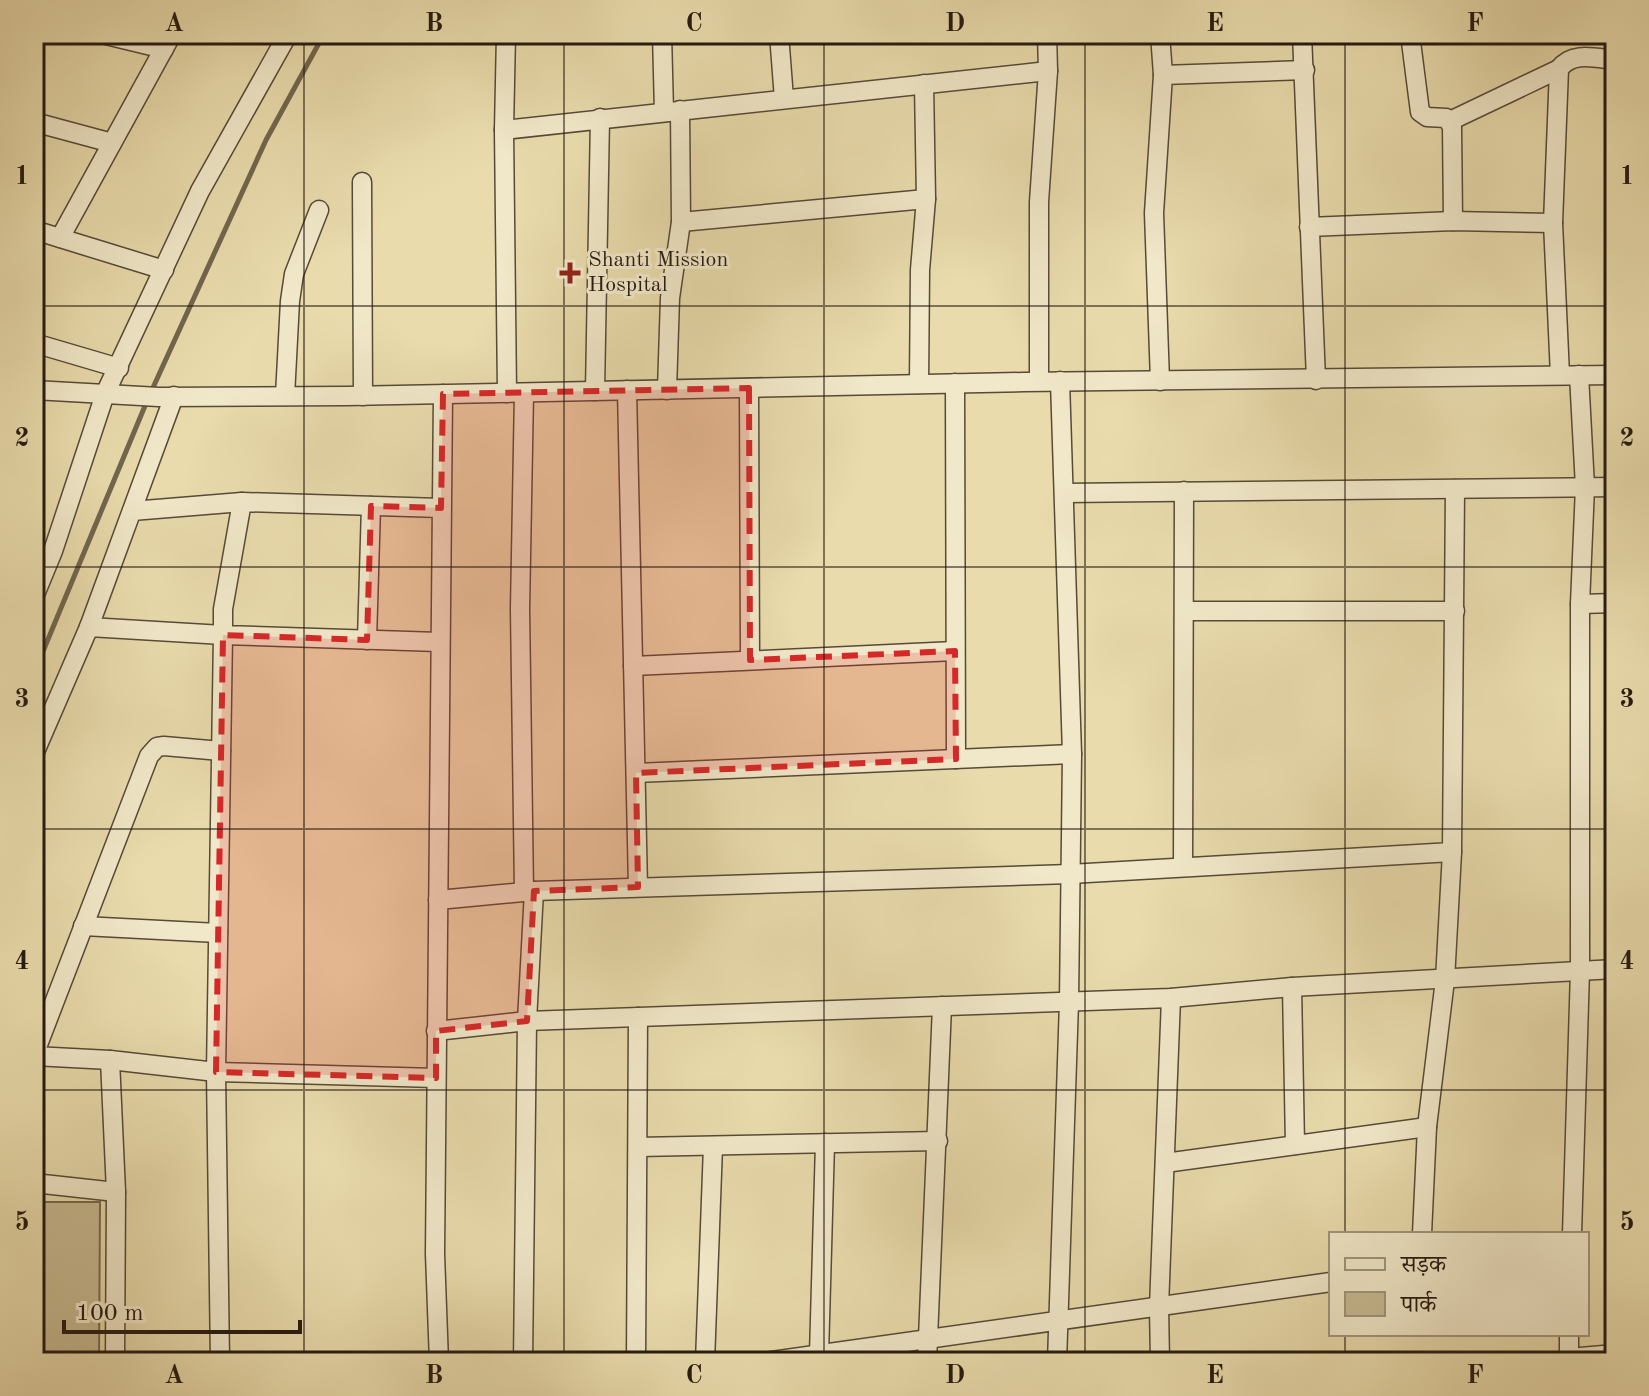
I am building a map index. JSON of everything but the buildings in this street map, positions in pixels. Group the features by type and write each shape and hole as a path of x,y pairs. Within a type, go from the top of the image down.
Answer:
{"street":[{"path":"60,238 168,42 102,34"},
{"path":"34,597 119,368 200,191 288,34"},
{"path":"506,34 504,130 516,393 529,891 523,1362"},
{"path":"662,34 681,222 670,298 667,390"},
{"path":"779,34 784,99"},
{"path":"1039,381 1039,202 1048,71 1047,34"},
{"path":"1160,34 1163,75 1154,213 1160,381"},
{"path":"1302,34 1316,380"},
{"path":"1410,34 1420,112 1427,117 1443,117 1450,121"},
{"path":"1450,121 1559,69 1565,60 1574,57 1615,60"},
{"path":"1559,69 1553,223 1560,375"},
{"path":"1163,75 1305,70"},
{"path":"504,130 1048,71"},
{"path":"919,384 920,270 926,199 924,84"},
{"path":"595,391 600,118"},
{"path":"1450,121 1453,221"},
{"path":"34,122 112,143"},
{"path":"362,182 363,396"},
{"path":"681,222 926,199"},
{"path":"285,396 292,286 319,210"},
{"path":"1309,227 1453,221 1553,223"},
{"path":"34,230 164,270"},
{"path":"34,343 119,368"},
{"path":"1572,1232 1580,970 1580,604 1585,487 1579,375"},
{"path":"34,390 107,395 363,396 1039,381 1615,375"},
{"path":"1057,1362 1069,1002 1072,754 1060,381"},
{"path":"955,383 956,759"},
{"path":"749,388 750,660"},
{"path":"627,390 638,887"},
{"path":"439,1362 435,1254 443,394"},
{"path":"34,754 89,627 132,511 167,396"},
{"path":"1065,493 1615,487"},
{"path":"1422,1232 1427,1127 1445,980 1452,852 1455,489"},
{"path":"1183,867 1184,491"},
{"path":"132,511 242,502 441,508"},
{"path":"220,1362 216,1072 223,609 242,502"},
{"path":"367,640 371,506"},
{"path":"34,546 53,551"},
{"path":"1580,604 1615,603"},
{"path":"1185,611 1455,611"},
{"path":"89,627 439,642"},
{"path":"633,666 955,651"},
{"path":"221,751 164,746 154,749 144,766 34,1056 110,1060 216,1072 436,1078"},
{"path":"636,773 1072,754"},
{"path":"438,900 529,891 1070,874 1452,852"},
{"path":"83,926 218,933"},
{"path":"436,1031 527,1021 1171,998 1292,987 1615,969"},
{"path":"1292,987 1295,1145"},
{"path":"1160,1362 1159,1307 1171,998"},
{"path":"927,1362 942,1006"},
{"path":"636,1362 638,1017"},
{"path":"110,1060 116,1192 115,1362"},
{"path":"1165,1163 1427,1127"},
{"path":"638,1147 938,1141"},
{"path":"819,1355 825,1143"},
{"path":"705,1362 713,1146"},
{"path":"34,1183 116,1192"},
{"path":"765,1362 1329,1282"},
{"path":"1569,1336 1569,1360 1615,1354"}],"highlighted area":[{"path":"749,388 750,660 955,651 956,759 636,773 638,887 534,891 527,1021 436,1031 436,1078 216,1072 223,635 367,640 371,506 441,508 443,394"}],"green space":[{"path":"34,1202 100,1202 99,1362 34,1362"}],"waterway":[{"path":"151,392 266,140 324,34"},
{"path":"34,673 147,401"}],"place":[{"name":"Shanti Mission Hospital","path":"570,273"}]}
